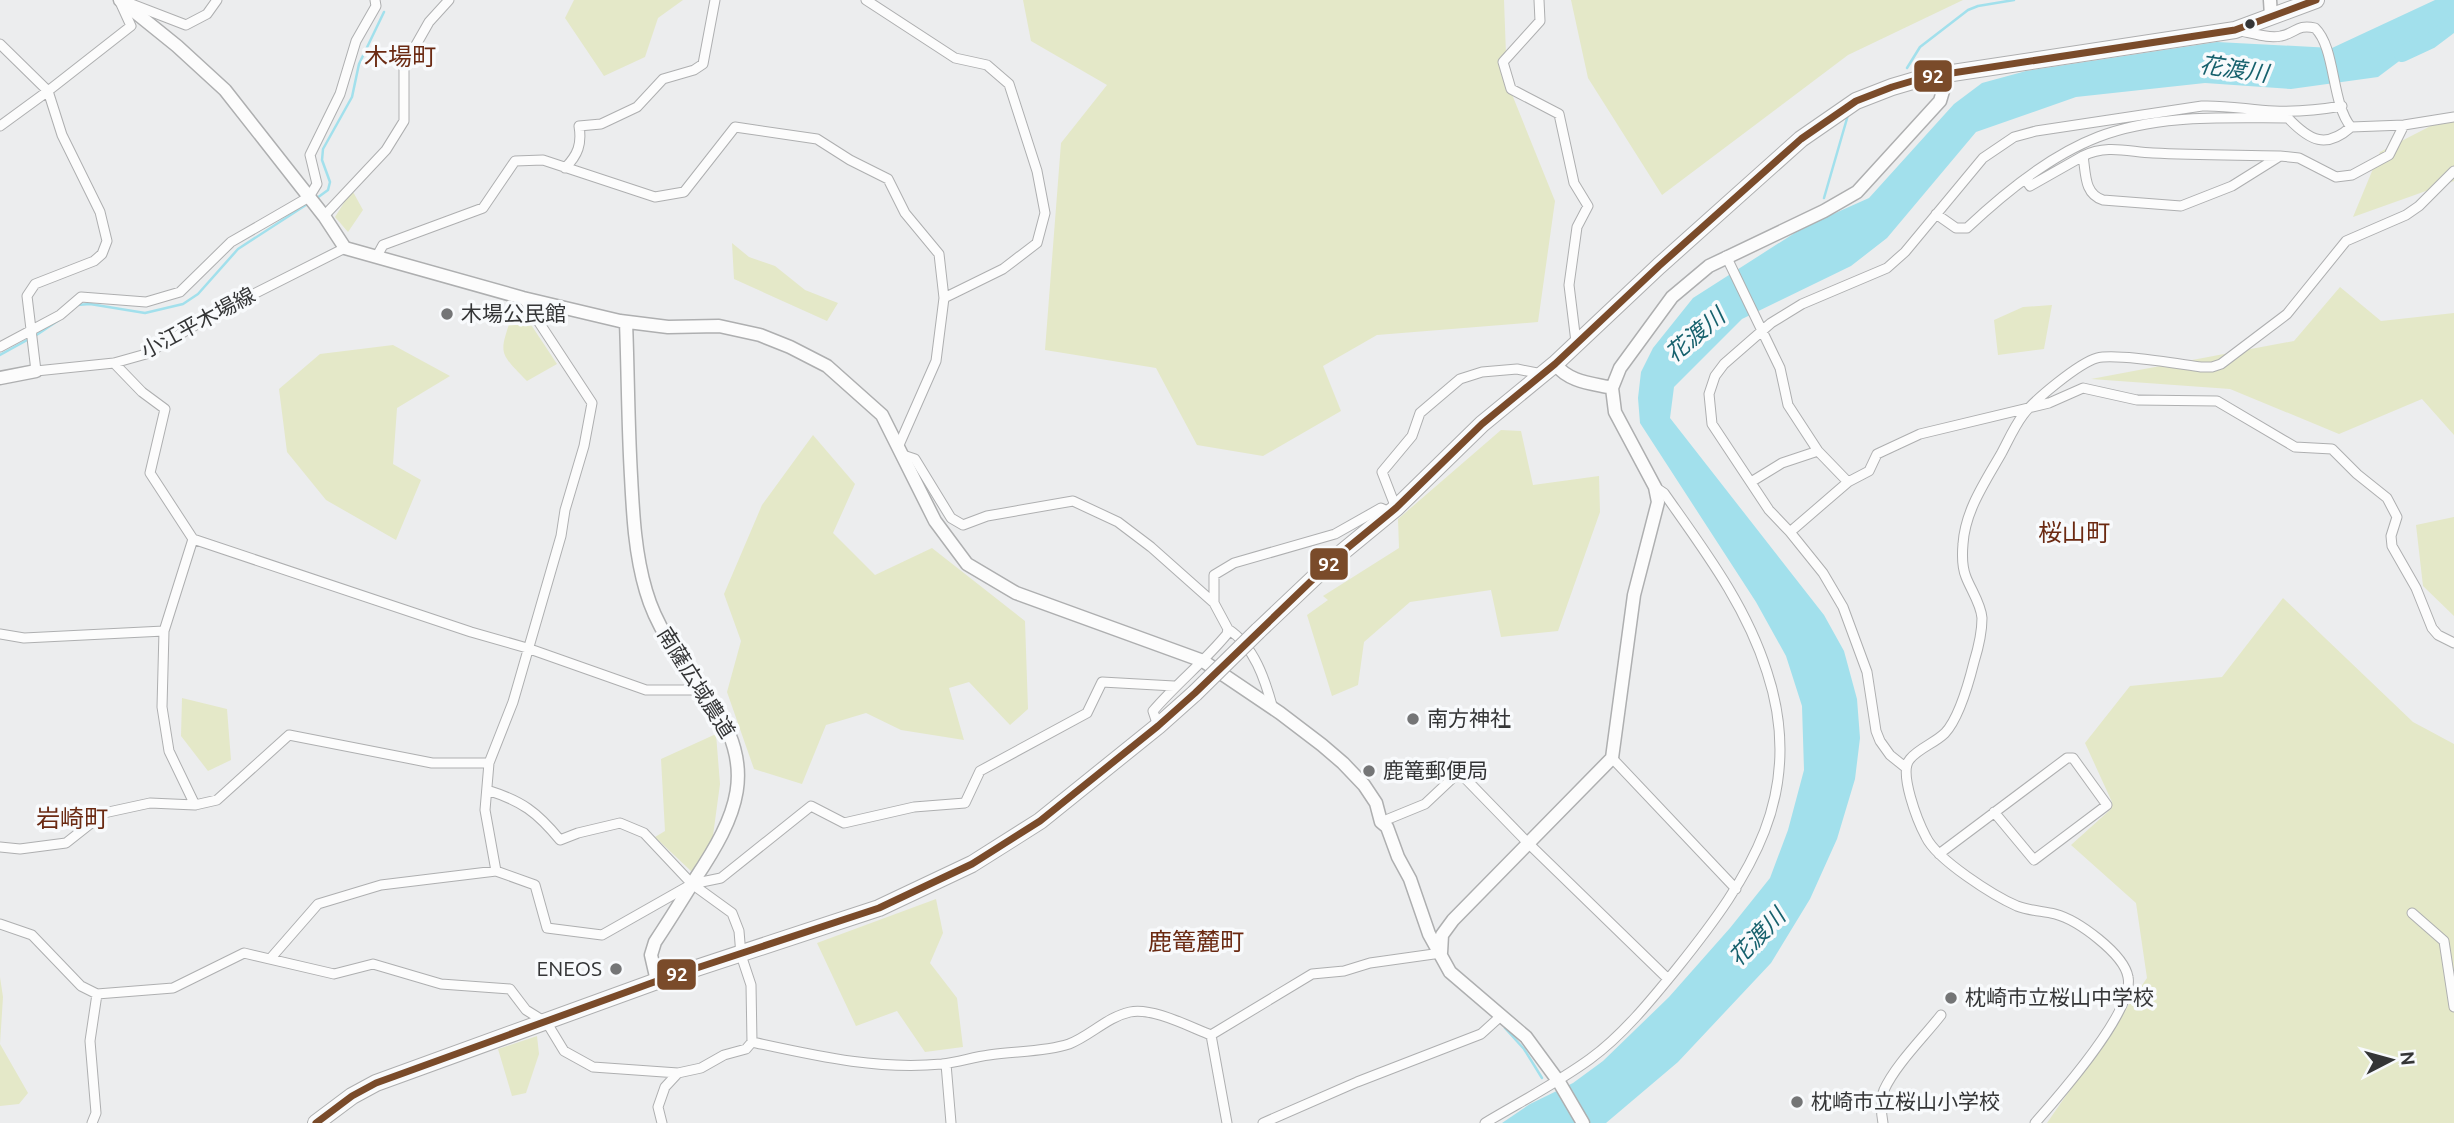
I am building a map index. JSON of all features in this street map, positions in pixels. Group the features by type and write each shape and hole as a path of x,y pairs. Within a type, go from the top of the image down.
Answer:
{"highway":[{"path":"316,1123 352,1096 376,1083 657,981 879,908 972,864 1040,821 1195,693 1334,559 1393,510 1482,424 1549,369 1816,127 1856,101 1908,82 1948,74 2235,30 2271,8 2316,0"}],"street":[{"path":"120,0 186,25 207,15 217,0"},
{"path":"0,126 131,26 120,0"},
{"path":"120,0 177,46 225,90 324,216 345,248 523,298 626,322 668,327 719,326 760,335 790,346 827,366 882,415 934,521 967,564 1016,593 1203,661 1322,745 1364,785 1376,803 1381,822 1387,827 1410,879 1429,934 1450,971 1532,1044 1583,1123"},
{"path":"0,347 60,315 81,297 146,302 180,292 231,242 309,197 317,184 310,155 340,94 356,41 376,6 375,0"},
{"path":"324,216 386,150 404,121 404,66 429,22 449,0"},
{"path":"565,168 574,159 582,141 579,126 601,124 637,107 663,79 694,70 704,64 715,0"},
{"path":"866,0 955,58 987,65 1009,84 1037,170 1045,213 1037,243 1003,268 944,298"},
{"path":"1539,0 1539,21 1503,62 1511,89 1559,114 1574,183 1588,206 1577,227 1569,285 1576,342"},
{"path":"2235,30 2270,37 2282,36 2305,26 2315,28 2323,40 2341,104 2351,127"},
{"path":"0,44 48,91 62,135 100,212 107,241 102,254 94,261 35,284 27,296 36,371"},
{"path":"1441,953 1442,935 1453,920 1612,758 1634,595 1658,502 1655,487 1615,412 1612,388 1620,368 1666,304 1709,266 1728,261 1857,191 1940,101 1948,74"},
{"path":"1905,767 1890,755 1876,731 1867,672 1843,607 1823,573 1769,510 1712,424 1709,394 1715,376 1759,326 1802,303 1887,268 1905,252 1983,158 2014,137 2036,131 2202,106 2310,111 2341,104"},
{"path":"1936,214 1956,228 1967,228 2000,197 2025,179 2098,137 2134,128 2187,119 2288,118 2298,128 2322,141 2339,138 2351,127 2404,125 2454,117"},
{"path":"2025,179 2030,186 2091,152 2115,148 2152,153 2299,158 2336,177 2352,175 2389,155 2404,125"},
{"path":"377,256 383,245 483,208 516,161 543,160 655,197 684,192 735,127 817,139 850,160 888,178 905,213 939,254 944,298 936,360 901,450"},
{"path":"2083,156 2089,192 2094,197 2181,206 2232,186 2280,156"},
{"path":"2035,1123 2074,1079 2121,1008 2129,982 2126,968 2115,953 2075,924 2056,914 2026,910 2014,905 1969,877 1939,854 1926,837 1908,789 1905,767 1908,760 1943,735 1953,722 1974,662 1982,618 1963,566 1963,543 1975,502 2023,415 2074,372 2095,358 2106,357 2212,368 2221,364 2287,314 2346,241 2406,215 2454,171"},
{"name":"小江平木場線","path":"0,377 114,363 146,354 218,312 345,248"},
{"path":"1728,261 1780,368 1788,405 1818,451 1848,482"},
{"path":"496,871 485,810 489,763 513,702 561,536 565,510 584,446 592,402 523,298"},
{"name":"南薩広域農道","path":"626,322 627,404 638,557 646,593 661,628 734,739 739,776 730,819 718,846 655,942 651,955 657,981"},
{"path":"114,363 142,392 165,409 150,473 193,539 471,632 527,648 646,690 702,690"},
{"path":"1214,603 1214,575 1234,564 1335,534 1381,508 1393,510 1382,472 1412,436 1420,413 1460,379 1482,372 1549,369 1563,373 1573,380 1612,388"},
{"path":"1790,532 1848,482 1869,471 1877,454 1920,434 2049,403 2083,388 2137,400 2217,401 2295,447 2332,449 2387,498 2397,517 2391,536 2392,546 2416,588 2432,628 2438,635 2454,643"},
{"path":"901,450 915,459 950,518 963,525 986,516 1073,501 1118,522 1214,603 1228,629 1240,636 1265,676 1274,710"},
{"path":"1751,482 1782,463 1818,451"},
{"path":"1485,1123 1558,1081 1590,1059 1614,1039 1668,979 1714,922 1736,889 1763,835 1776,797 1781,754 1774,701 1758,647 1724,579 1664,493 1655,487"},
{"path":"193,539 164,631 163,707 169,751 195,805"},
{"path":"1158,726 1153,711 1174,686 1203,661 1227,634 1228,629"},
{"path":"0,634 24,638 164,631"},
{"path":"270,960 318,904 381,886 496,871 535,885 547,928 603,935 692,884 721,878 811,806 844,823 914,807 965,803 981,771 1087,713 1102,682 1174,686"},
{"path":"0,847 20,849 66,843 104,813 150,803 195,805 217,800 289,735 432,764 489,763"},
{"path":"1612,758 1736,889"},
{"path":"1939,854 1994,812 2067,758 2073,758 2107,805 2034,860 1994,812"},
{"path":"1381,822 1425,804 1459,772 1668,979"},
{"path":"0,924 32,935 81,986 97,994 173,988 244,953 334,974 373,964 441,984 510,989 526,1010 547,1023 564,1051 593,1067 678,1073 701,1068 724,1055 746,1049 752,1042 751,985 741,955 739,931 732,913 692,884 644,833 620,823 560,840 541,816 509,797 487,790"},
{"path":"2412,912 2444,941 2454,1007"},
{"path":"1211,1035 1312,974 1344,971 1370,963 1441,953"},
{"path":"92,1123 96,1113 89,1041 97,994"},
{"path":"752,1042 851,1063 903,1066 946,1063 1065,1045 1079,1040 1101,1024 1131,1011 1169,1018 1211,1035"},
{"path":"1883,1123 1881,1109 1885,1090 1941,1014"},
{"path":"1263,1123 1357,1082 1481,1034 1502,1016"},
{"path":"1211,1035 1227,1123"},
{"path":"946,1063 951,1123"},
{"path":"662,1123 658,1107 665,1087 678,1073"}],"green space":[{"path":"574,0 683,0 658,18 645,57 604,76 565,18"},
{"path":"1023,0 1504,0 1507,82 1555,201 1538,322 1377,335 1323,366 1341,411 1263,456 1197,445 1156,368 1045,350 1061,143 1107,85 1031,41"},
{"path":"1571,0 1963,0 1848,55 1662,195 1588,78"},
{"path":"2454,114 2454,181 2353,217 2380,152"},
{"path":"352,190 363,210 348,232 335,217"},
{"path":"732,243 749,257 775,266 805,290 838,303 827,321 734,279"},
{"path":"2340,287 2381,321 2454,313 2454,435 2422,399 2339,434 2230,389 2091,379 2294,341"},
{"path":"2052,305 2044,349 1998,355 1994,320 2023,307"},
{"path":"520,308 557,364 527,381 505,356 504,350 513,311"},
{"path":"393,345 450,376 397,408 393,464 421,480 396,540 326,500 287,452 279,389 320,354"},
{"path":"1501,430 1521,431 1533,485 1599,476 1600,512 1558,631 1501,637 1491,590 1410,602 1364,642 1358,685 1332,696 1307,615 1328,600 1323,596 1399,548 1398,519"},
{"path":"813,435 855,484 833,533 875,575 932,548 1025,621 1028,709 1010,725 969,682 949,688 964,740 901,730 866,713 826,725 802,784 754,769 727,692 741,641 724,594 762,505"},
{"path":"2454,517 2454,616 2423,586 2416,525"},
{"path":"2283,598 2413,722 2454,744 2454,1123 2047,1123 2147,978 2136,903 2071,845 2111,809 2112,802 2085,743 2130,686 2222,677"},
{"path":"182,698 227,709 231,760 208,771 181,736"},
{"path":"716,734 720,784 712,843 692,872 655,837 665,831 661,759"},
{"path":"936,899 943,933 930,963 957,998 963,1047 925,1052 897,1011 856,1026 817,943"},
{"path":"0,977 3,997 0,1044"},
{"path":"537,1036 539,1054 526,1093 512,1096 498,1049"},
{"path":"0,1044 28,1093 19,1104 0,1106"}],"water":[{"path":"2435,0 2454,0 2454,20 2378,77 2291,89 2205,83 2076,97 1976,132 1887,238 1851,266 1742,319 1674,387 1670,418 1824,615 1844,651 1857,699 1860,738 1855,779 1837,839 1810,899 1771,963 1678,1062 1606,1123 1502,1123 1530,1104 1573,1083 1603,1061 1669,997 1730,928 1770,878 1788,830 1804,770 1802,706 1786,656 1756,602 1640,423 1638,398 1641,372 1653,348 1693,298 1804,227 1869,198 1954,104 1982,83 2026,71 2217,42 2332,48"}],"waterway":[{"path":"1907,68 1920,47 1968,10 2014,0"},
{"path":"317,198 328,190 330,182 322,160 323,149 352,97 359,64 384,12"},
{"name":"花渡川","path":"2402,54 2430,41 2454,23"},
{"path":"1824,198 1848,115"},
{"path":"77,305 90,304 145,313 183,304 198,294 238,249 309,203"},
{"path":"35,336 59,320"},
{"path":"0,355 29,339"},
{"path":"1505,1028 1524,1049 1542,1078"}],"transit line":[{"name":"92","path":"316,1123 352,1096 376,1083 657,981 879,908 972,864 1040,821 1195,693 1334,559 1396,508 1482,424 1555,364 1659,266 1801,139 1856,101 1926,77 2235,30 2316,0"}],"place":[{"name":"木場公民館","path":"447,314"},
{"name":"南方神社","path":"1413,719"},
{"name":"鹿篭郵便局","path":"1369,771"},
{"name":"ENEOS","path":"616,969"},
{"name":"枕崎市立桜山中学校","path":"1951,998"},
{"name":"枕崎市立桜山小学校","path":"1797,1102"}],"district":[{"name":"木場町","path":"400,57"},
{"name":"桜山町","path":"2074,533"},
{"name":"岩崎町","path":"72,819"},
{"name":"鹿篭麓町","path":"1196,942"}]}
